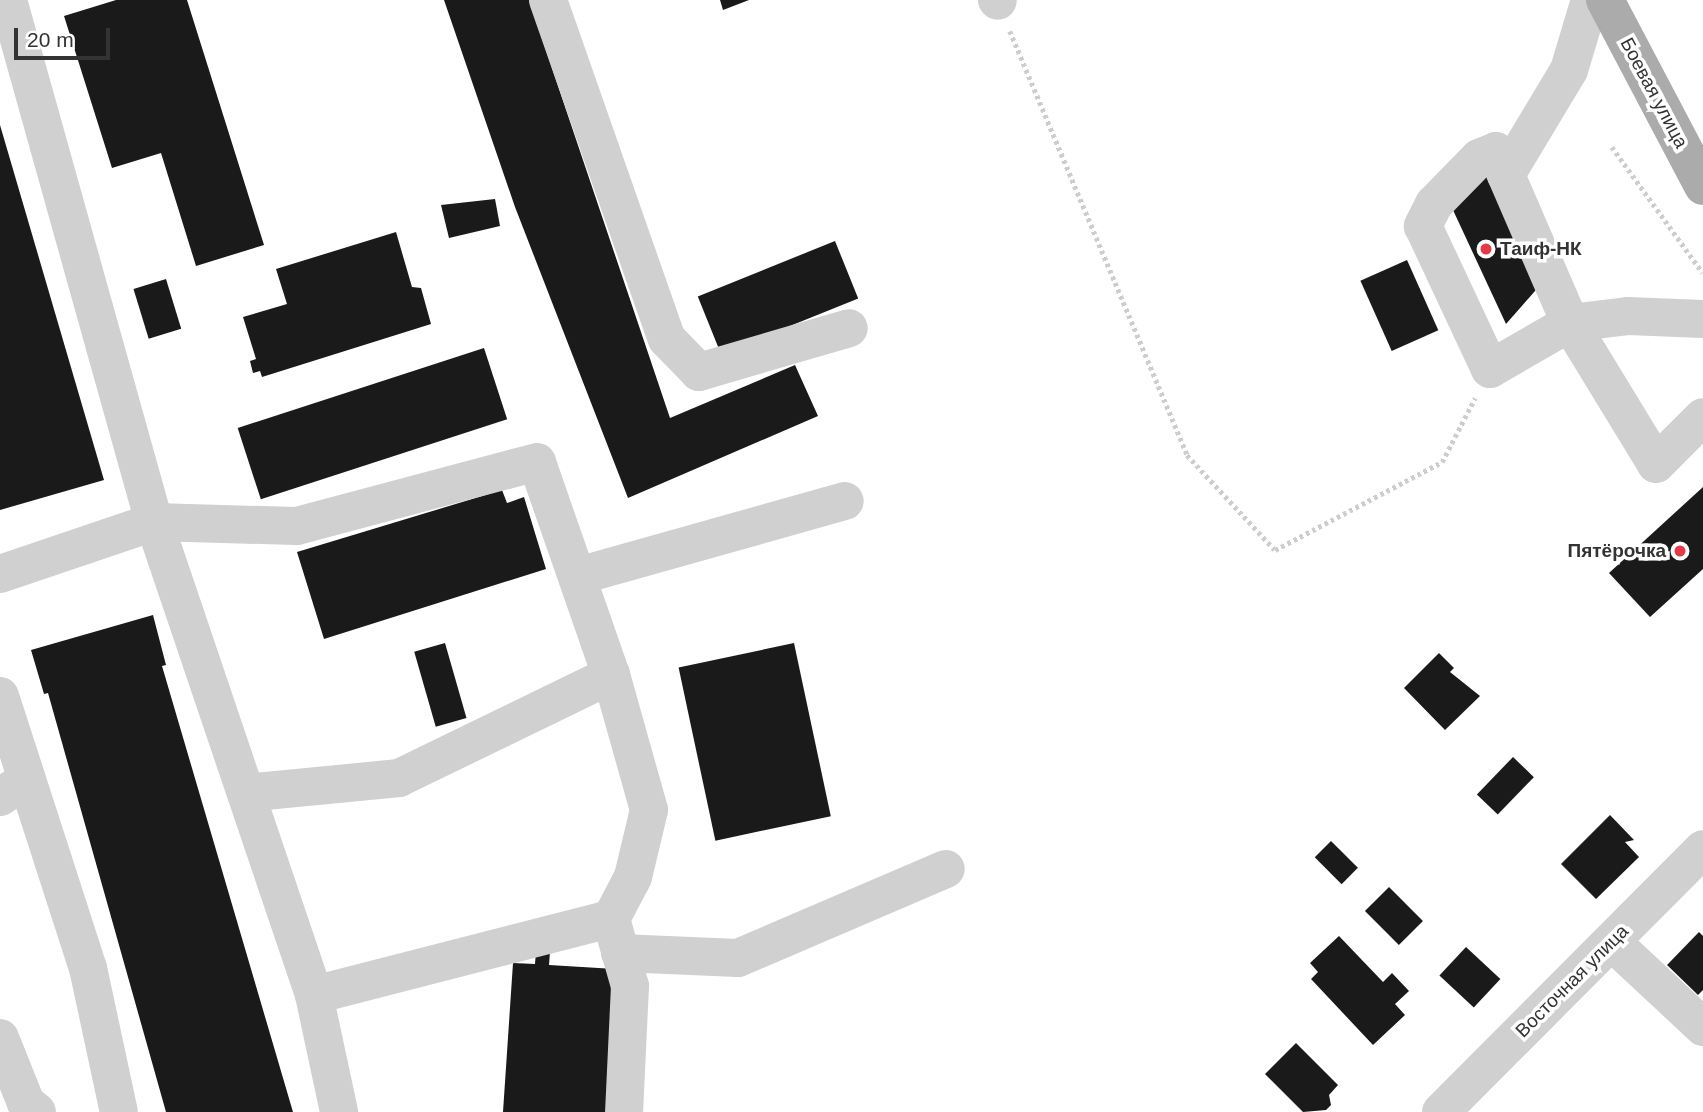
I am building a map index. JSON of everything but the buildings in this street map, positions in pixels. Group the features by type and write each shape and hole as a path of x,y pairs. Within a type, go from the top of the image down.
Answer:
{"main road":[{"name":"Боевая улица","path":"1605,0 1703,186"}],"street":[{"path":"548,0 667,339 699,372 849,328"},
{"path":"1506,175 1569,70 1590,0"},
{"path":"16,2 154,522 314,995 339,1112"},
{"path":"1703,319 1628,316 1570,323 1490,369 1423,226 1434,204 1479,159 1496,151 1570,323 1656,464 1703,417"},
{"path":"0,574 154,522 296,526 537,462 611,676 649,810 634,877 616,936 631,986 624,1112"},
{"path":"578,576 845,501"},
{"path":"246,793 399,778 611,676"},
{"path":"0,696 13,789 88,968 119,1112"},
{"name":"Восточная улица","path":"1441,1112 1703,849"},
{"path":"314,995 616,936 737,958 946,869"},
{"path":"1612,942 1703,1027"},
{"path":"0,1038 26,1103 37,1112"}],"path":[{"path":"998,1 1187,455 1275,550 1442,462 1490,369"},
{"path":"1612,147 1703,273"}],"place":[{"name":"Таиф-НК","path":"1486,249"},
{"name":"Пятёрочка","path":"1680,551"}]}
